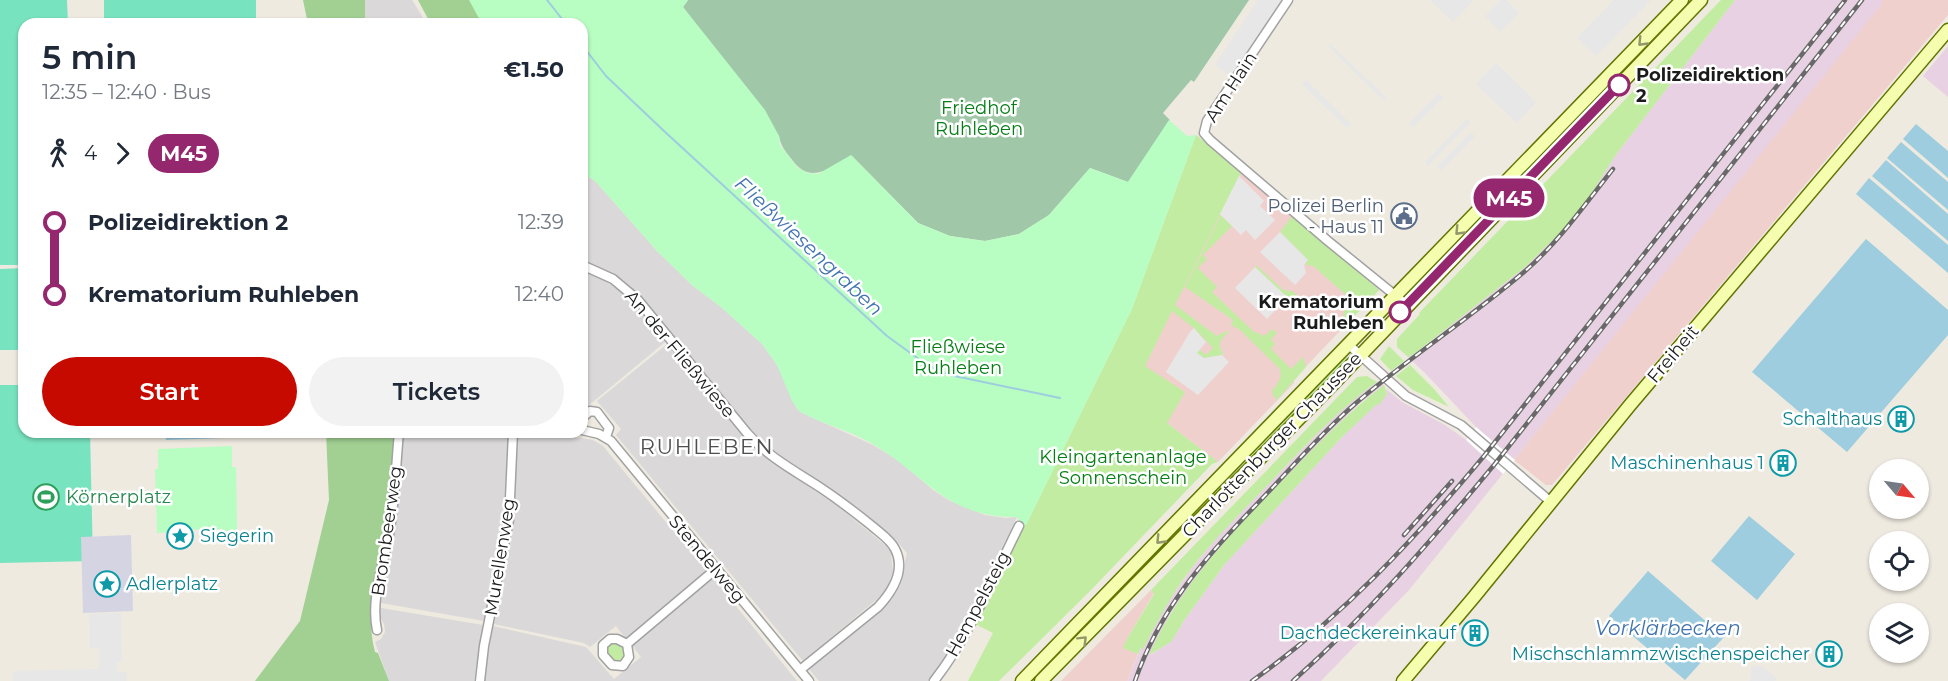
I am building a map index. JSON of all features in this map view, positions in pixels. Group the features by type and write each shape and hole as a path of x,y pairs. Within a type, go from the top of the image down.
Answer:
{"main road":[{"name":"Charlottenburger Chaussee","path":"1022,681 1682,0"},
{"name":"Charlottenburger Chaussee","path":"1041,681 1360,355 1701,0"},
{"name":"Freiheit","path":"1403,681 1681,344 1948,30"}],"street":[{"name":"Am Hain","path":"1288,0 1207,121 1204,133 1328,241 1407,305"},
{"name":"An der Fließwiese","path":"588,268 614,279 638,300 747,434 762,449 855,512 888,540 896,550 898,570 889,594 878,607 800,670"},
{"path":"1349,345 1406,396 1461,425 1551,502"},
{"name":"Stendelweg","path":"588,413 597,412 609,428 606,437 808,681"},
{"path":"588,430 606,437"},
{"name":"Brombeerweg","path":"377,630 376,604 392,513 398,438"},
{"name":"Murellenweg","path":"480,681 484,646 509,520 513,438"},
{"name":"Hempelsteig","path":"934,681 950,659 971,621 1018,526"},
{"path":"627,644 716,569"}],"shaded area":[{"path":"365,0 412,0 422,16 422,18 365,18"},
{"path":"1258,0 1281,0 1230,76 1215,65"},
{"path":"1430,0 1474,0 1453,22"},
{"path":"1501,0 1506,0 1519,13 1500,32 1485,16"},
{"path":"1614,0 1651,0 1596,56 1577,38"},
{"path":"1735,0 1882,0 1882,5 1409,590 1321,681 1127,681 1141,648 1169,600 1191,569 1219,535 1350,401 1377,382 1384,385 1360,403 1331,431 1219,547 1171,612 1150,655 1171,642 1225,564 1340,439 1387,394 1386,389 1402,402 1445,425 1466,440 1476,427 1408,357 1525,267 1564,229 1586,202 1615,156"},
{"path":"1882,0 1948,0 1948,15 1552,485 1546,485 1514,460"},
{"path":"1330,44 1386,97 1383,100 1328,46"},
{"path":"1948,46 1948,97 1923,76"},
{"path":"1496,63 1536,102 1517,123 1476,84"},
{"path":"1306,80 1351,124 1347,128 1302,84"},
{"path":"1439,93 1444,97 1413,127 1409,123"},
{"path":"1467,119 1470,123 1428,166 1425,162"},
{"path":"1471,132 1475,136 1442,170 1437,166"},
{"path":"1242,171 1379,290 1218,462 1167,423 1144,366"},
{"path":"1239,176 1264,201 1260,206 1275,220 1255,240 1246,230 1241,235 1220,214"},
{"path":"588,177 595,181 657,251 693,286 721,307 762,344 777,365 797,409 802,413 873,445 899,461 933,490 950,501 985,515 1017,517 961,629 928,681 819,681 809,669 887,605 900,582 907,553 893,537 857,507 781,457 761,441 642,297 612,273 588,262"},
{"path":"1280,232 1308,260 1304,265 1306,273 1295,285 1260,252"},
{"path":"1255,267 1287,297 1267,319 1235,288"},
{"path":"588,273 622,292 640,310 665,342 588,406"},
{"path":"1194,328 1206,342 1197,353 1204,358 1222,355 1229,362 1198,395 1166,372"},
{"path":"667,344 754,449 835,504 890,549 893,571 882,595 803,661 616,435 621,429 597,401"},
{"path":"402,438 508,438 503,523 484,621 381,603 396,515"},
{"path":"518,438 593,440 603,446 707,572 626,639 616,626 590,647 584,643 494,624 513,530"},
{"name":"Adlerplatz","path":"131,535 133,611 83,613 81,537"},
{"path":"712,577 797,681 484,681 493,626 586,647 614,679 641,657 631,644"},
{"path":"1151,590 1154,593 1124,648 1138,654 1127,681 1061,681"},
{"path":"381,608 483,625 474,681 389,681 375,642 381,639 385,632 380,617"},
{"path":"121,613 122,662 117,662 117,672 127,672 127,681 13,681 13,671 99,669 99,648 90,648 89,614"},
{"path":"1752,666 1761,666 1777,678 1775,681 1749,681"}],"green space":[{"path":"0,0 67,0 68,18 18,18 18,265 0,265"},
{"path":"104,0 256,0 256,18 104,18"},
{"path":"303,0 365,0 365,18 307,18"},
{"path":"418,0 496,0 508,18 428,18"},
{"name":"Fließwiese Ruhleben","path":"469,0 688,0 683,7 765,110 779,136 780,145 798,168 808,173 818,174 851,155 918,223 950,236 985,241 1019,234 1049,215 1090,168 1128,182 1169,120 1187,136 1196,135 1132,309 1026,525 1021,523 1017,517 972,510 954,502 871,443 799,411 792,401 777,365 762,344 721,307 693,286 657,251 595,181 588,177 588,18 479,18"},
{"name":"Friedhof Ruhleben","path":"688,0 1249,0 1194,82 1191,80 1163,113 1170,120 1128,182 1090,168 1049,215 1019,234 985,241 950,236 918,223 852,156 821,172 807,172 800,168 784,149 779,136 683,7"},
{"path":"1689,0 1696,0 1589,110 1585,107"},
{"path":"1721,0 1735,0 1615,156 1586,202 1564,229 1525,267 1408,357 1397,347 1397,339 1419,313"},
{"path":"1566,127 1500,201 1410,295 1407,292"},
{"name":"Kleingartenanlage Sonnenschein","path":"1196,135 1242,171 1175,305 1217,336 1230,331 1221,341 1222,355 1204,358 1197,353 1199,349 1206,355 1213,348 1194,328 1172,311 1145,366 1185,392 1167,423 1218,462 1212,464 1089,592 999,681 968,681 993,633 971,622 1021,523 1026,525 1132,309"},
{"path":"1221,215 1232,226 1203,255 1207,259 1198,268 1217,287 1212,292 1254,332 1265,335 1272,329 1277,333 1271,339 1275,344 1271,349 1291,369 1303,357 1306,367 1277,400 1272,391 1280,377 1279,368 1240,330 1231,325 1233,320 1185,287"},
{"path":"1293,215 1379,290 1343,328 1341,326 1346,295 1312,265 1307,266 1308,260 1280,232"},
{"path":"1254,266 1257,266 1283,290 1295,293 1300,300 1299,306 1296,306"},
{"path":"18,268 18,350 0,350 0,269"},
{"path":"1389,346 1404,361 1391,371 1380,359"},
{"path":"1343,357 1348,358 1143,571 1140,571 1140,568"},
{"path":"1410,365 1449,407 1413,390 1396,376"},
{"path":"1367,376 1377,382 1326,425 1204,553 1177,589 1143,649 1141,648 1138,654 1123,648 1154,594 1151,590 1357,377"},
{"name":"Körnerplatz","path":"0,385 18,385 18,438 90,438 93,561 0,563"},
{"path":"1384,385 1387,394 1379,405 1377,404 1340,439 1225,564 1171,642 1149,655 1176,605 1226,540 1332,430"},
{"path":"326,438 395,438 388,517 374,590 371,621 375,652 378,653 389,681 255,681 300,621 329,500"},
{"path":"232,446 232,467 236,467 237,531 172,530 157,533 155,469 158,469 158,449"},
{"path":"1129,578 1133,582 1035,681 1029,681"},
{"path":"609,643 618,644 625,652 619,663 610,660 605,647"}],"water":[{"path":"1916,124 1948,151 1948,178 1903,139"},
{"path":"1901,142 1948,182 1948,210 1887,158"},
{"path":"1886,160 1948,214 1948,241 1872,176"},
{"path":"1869,178 1948,245 1948,273 1856,194"},
{"path":"1866,239 1948,310 1948,335 1847,452 1752,372"},
{"path":"166,438 224,438 166,440"},
{"name":"Vorklärbecken","path":"1749,516 1795,554 1757,600 1711,561"},
{"name":"Vorklärbecken","path":"1648,571 1724,637 1685,680 1609,616"}],"pier":[{"path":"1476,427 1515,460 1503,474 1466,440"}],"waterway":[{"name":"Fließwiesengraben","path":"547,0 561,18"},
{"name":"Fließwiesengraben","path":"588,53 606,76 664,131 887,336 927,365 950,375 1060,398"}],"railway":[{"path":"1252,681 1285,657 1346,604 1431,518 1458,487 1845,0"},
{"path":"1293,681 1373,604 1494,465 1862,0"},
{"path":"1135,681 1145,655 1170,608 1217,546 1342,415 1537,260 1613,169"},
{"path":"1404,535 1452,481"}],"bus line":[{"name":"M45","path":"1400,312 1619,85"}],"place":[{"name":"Polizeidirektion 2","path":"1619,85"},
{"name":"Polizei Berlin - Haus 11","path":"1404,216"},
{"name":"Krematorium Ruhleben","path":"1400,312"},
{"name":"Schalthaus","path":"1901,419"},
{"name":"Maschinenhaus 1","path":"1783,463"},
{"name":"Körnerplatz","path":"46,497"},
{"name":"Siegerin","path":"180,536"},
{"name":"Adlerplatz","path":"107,584"},
{"name":"Dachdeckereinkauf","path":"1475,633"},
{"name":"Mischschlammzwischenspeicher","path":"1829,654"}],"district":[{"name":"RUHLEBEN","path":"707,447"}]}
